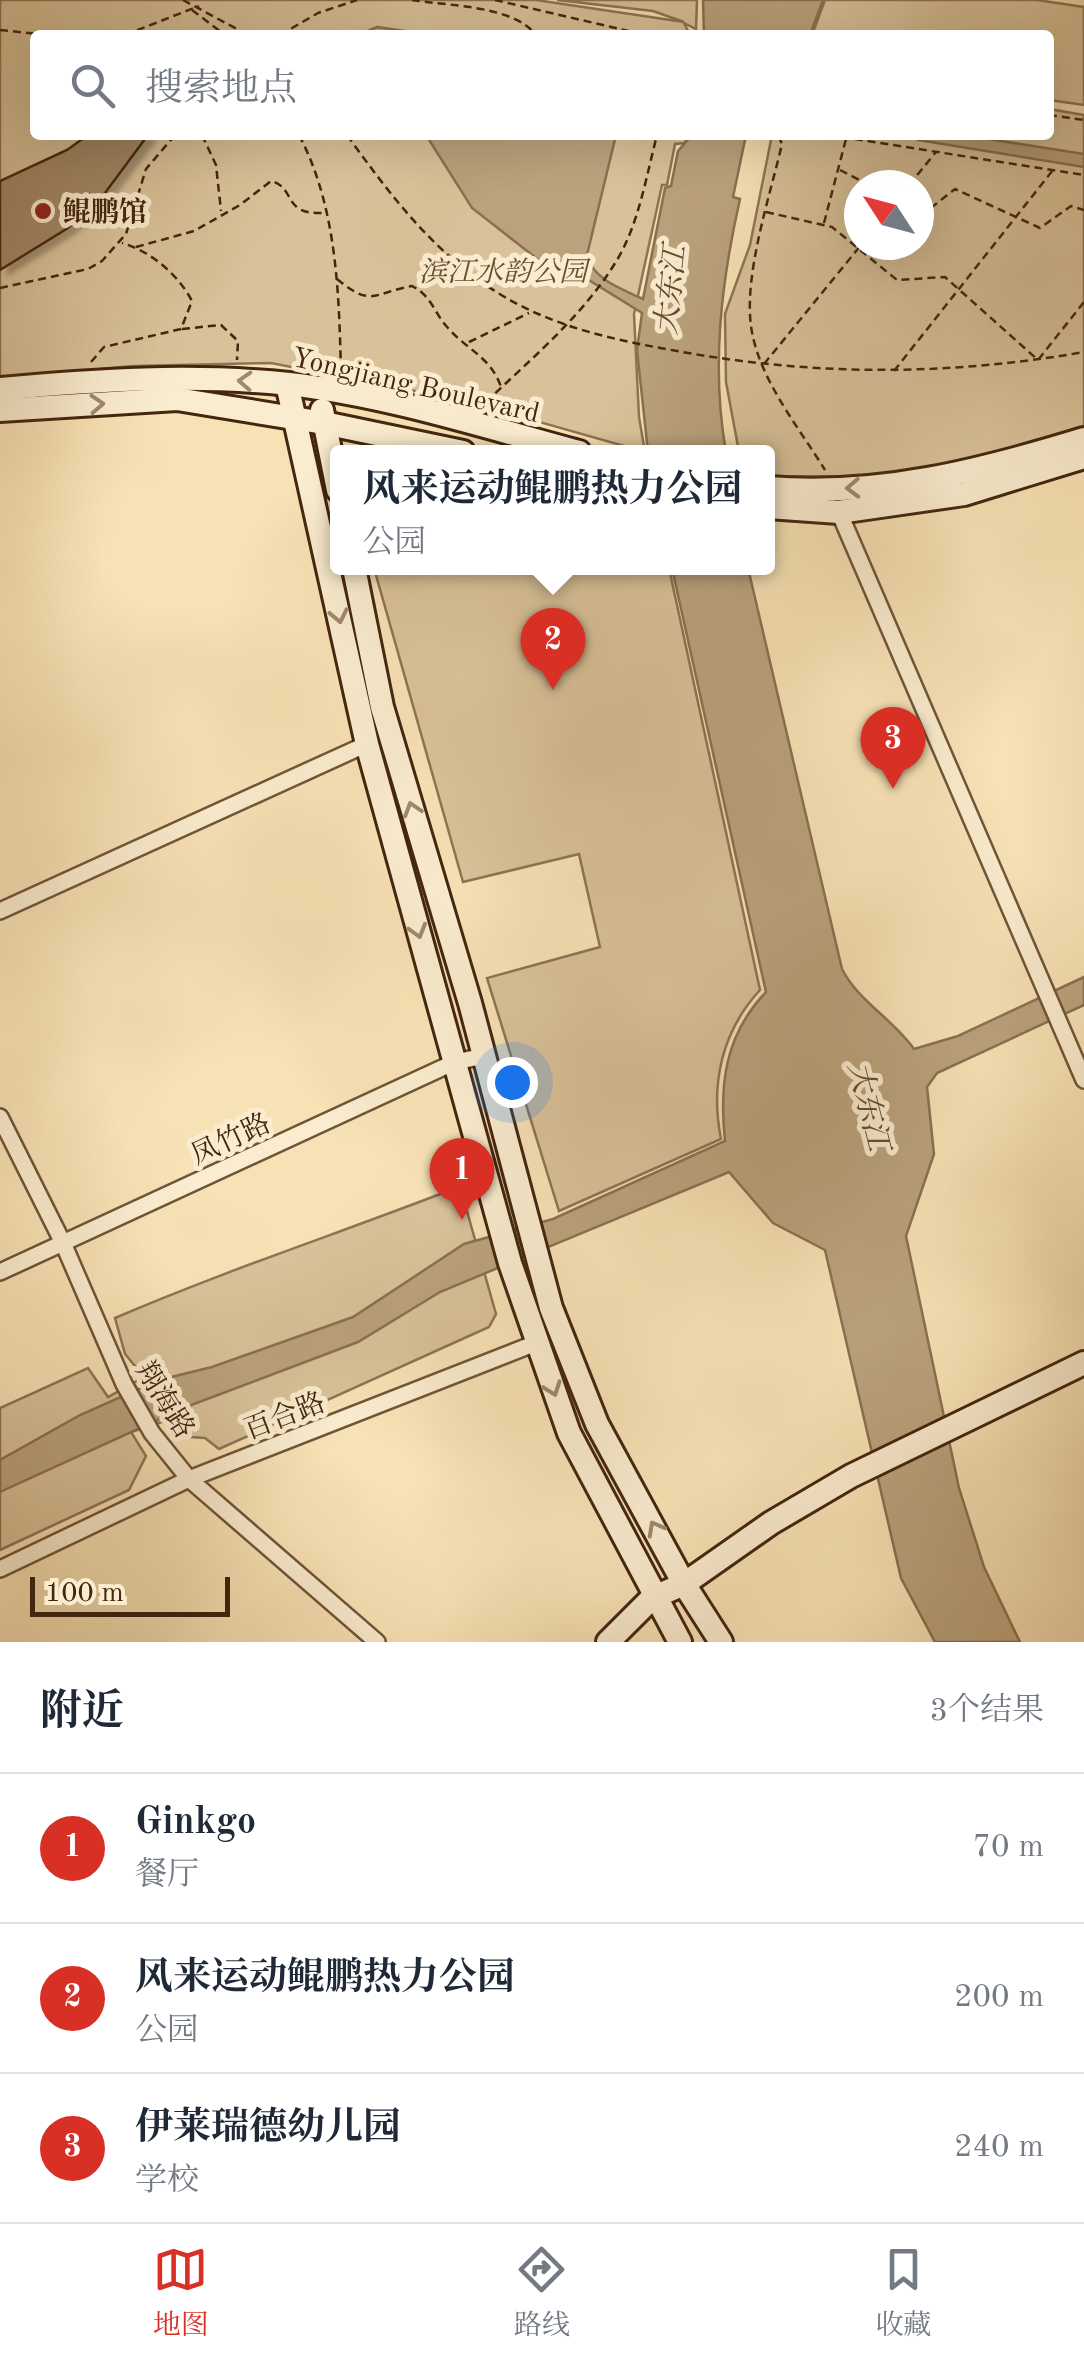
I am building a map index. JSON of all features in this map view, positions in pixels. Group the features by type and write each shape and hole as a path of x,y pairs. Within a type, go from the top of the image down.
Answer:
{"street":[{"name":"Yongjiang Boulevard","path":"0,389 86,381 199,379 287,384 550,445"},
{"path":"287,384 330,572"},
{"path":"317,388 330,452"},
{"name":"Yongjiang Boulevard","path":"0,410 178,399 429,445"},
{"path":"775,488 876,487 945,480 1084,439"},
{"path":"775,507 839,512 964,494 1084,456"},
{"path":"839,512 1084,1080"},
{"path":"331,575 367,744 510,1263 536,1344 568,1432 652,1598 680,1642"},
{"path":"355,575 382,707 484,1056 536,1256 597,1424 721,1642"},
{"path":"0,911 367,744"},
{"name":"凤竹路","path":"0,1272 455,1062 484,1056"},
{"name":"翔海路","path":"0,1118 62,1243 124,1384 152,1432 189,1479 377,1642"},
{"name":"百合路","path":"0,1569 189,1479 536,1344"},
{"path":"967,1413 1084,1346"},
{"path":"608,1642 652,1598 850,1470 967,1413 1084,1363"}],"path":[{"path":"183,0 240,30"},
{"path":"289,30 318,13 357,0"},
{"path":"412,0 499,14 531,30"},
{"path":"495,0 628,30"},
{"path":"138,30 200,6"},
{"path":"191,9 218,30"},
{"path":"0,30 30,33"},
{"path":"1054,116 1084,120"},
{"path":"0,288 88,269 120,242 146,169 171,140"},
{"path":"204,140 216,165 221,212"},
{"path":"302,140 324,194 336,278 341,394"},
{"path":"351,140 418,229 496,292 564,326 617,340 764,366 893,372 1038,360 1084,352"},
{"path":"486,402 564,326 617,260 636,214 656,140"},
{"path":"780,140 782,144 750,307 751,328 764,366 831,480"},
{"path":"824,224 846,140"},
{"path":"859,140 1084,175"},
{"path":"921,170 936,152"},
{"path":"838,170 844,173"},
{"path":"893,372 1053,170"},
{"path":"136,247 194,230 240,205 263,185 276,181 294,208 304,214 326,213"},
{"path":"934,206 955,189 1040,228 1070,206 1084,210"},
{"path":"766,212 824,224 844,237"},
{"path":"120,242 136,247 184,286 192,300 181,330"},
{"path":"764,366 849,260"},
{"path":"874,260 897,280 940,276 959,288 1038,360"},
{"path":"336,278 356,295 373,299 412,286 432,301 444,325 492,368 501,387"},
{"path":"1038,360 1084,302"},
{"path":"468,343 506,328 531,311"},
{"path":"91,362 104,346 221,325 238,341 237,360"}],"green space":[{"name":"滨江水韵公园","path":"0,0 536,0 684,22 653,11 557,0 697,0 696,29 684,23 688,30 30,30 30,140 686,140 675,144 667,185 662,185 634,314 644,445 620,445 466,401 271,363 132,366 0,379"},
{"path":"825,0 1037,0 1084,7 1084,105 1054,101 1054,30 814,30"},
{"path":"1054,110 1084,115 1084,427 962,463 878,477 775,476 775,445 738,445 726,382 725,314 750,245 771,140 1054,140"},
{"path":"376,575 671,575 760,990 736,1023 722,1059 717,1098 721,1139 559,1211 487,978 600,947 579,854 463,882"},
{"path":"459,1183 496,1314 489,1327 219,1449 205,1438 190,1437 174,1418 131,1432 146,1456 129,1490 0,1550 0,1408 88,1368 108,1397 144,1377 125,1354 115,1318 448,1191"}],"water":[{"path":"703,0 823,0 812,30 704,30"},
{"name":"大东江","path":"429,140 615,140 587,255 602,277 643,299 665,188 671,186 678,151 688,140 745,140 733,197 740,199 720,326 719,389 725,445 647,445 637,350 642,313 587,279 549,268 472,208"},
{"path":"918,140 995,140 1084,154 1084,167"},
{"name":"大东江","path":"674,575 750,575 842,969 857,991 914,1049 958,1036 1084,977 1084,1005 937,1073 927,1087 934,1154 906,1236 959,1488 984,1567 1020,1642 935,1642 901,1578 825,1250 773,1223 729,1172 440,1292 358,1342 186,1407 0,1492 0,1460 80,1415 159,1380 212,1367 353,1317 464,1244 553,1219 725,1141 723,1100 728,1061 741,1025 766,992"}],"building":[{"name":"鲲鹏馆","path":"81,140 144,140 105,193 68,228 0,270 0,181"}],"place":[{"name":"鲲鹏馆","path":"43,211"},
{"name":"风来运动鲲鹏热力公园","path":"553,690"},
{"name":"伊莱瑞德幼儿园","path":"893,789"},
{"name":"Ginkgo","path":"462,1220"}]}
